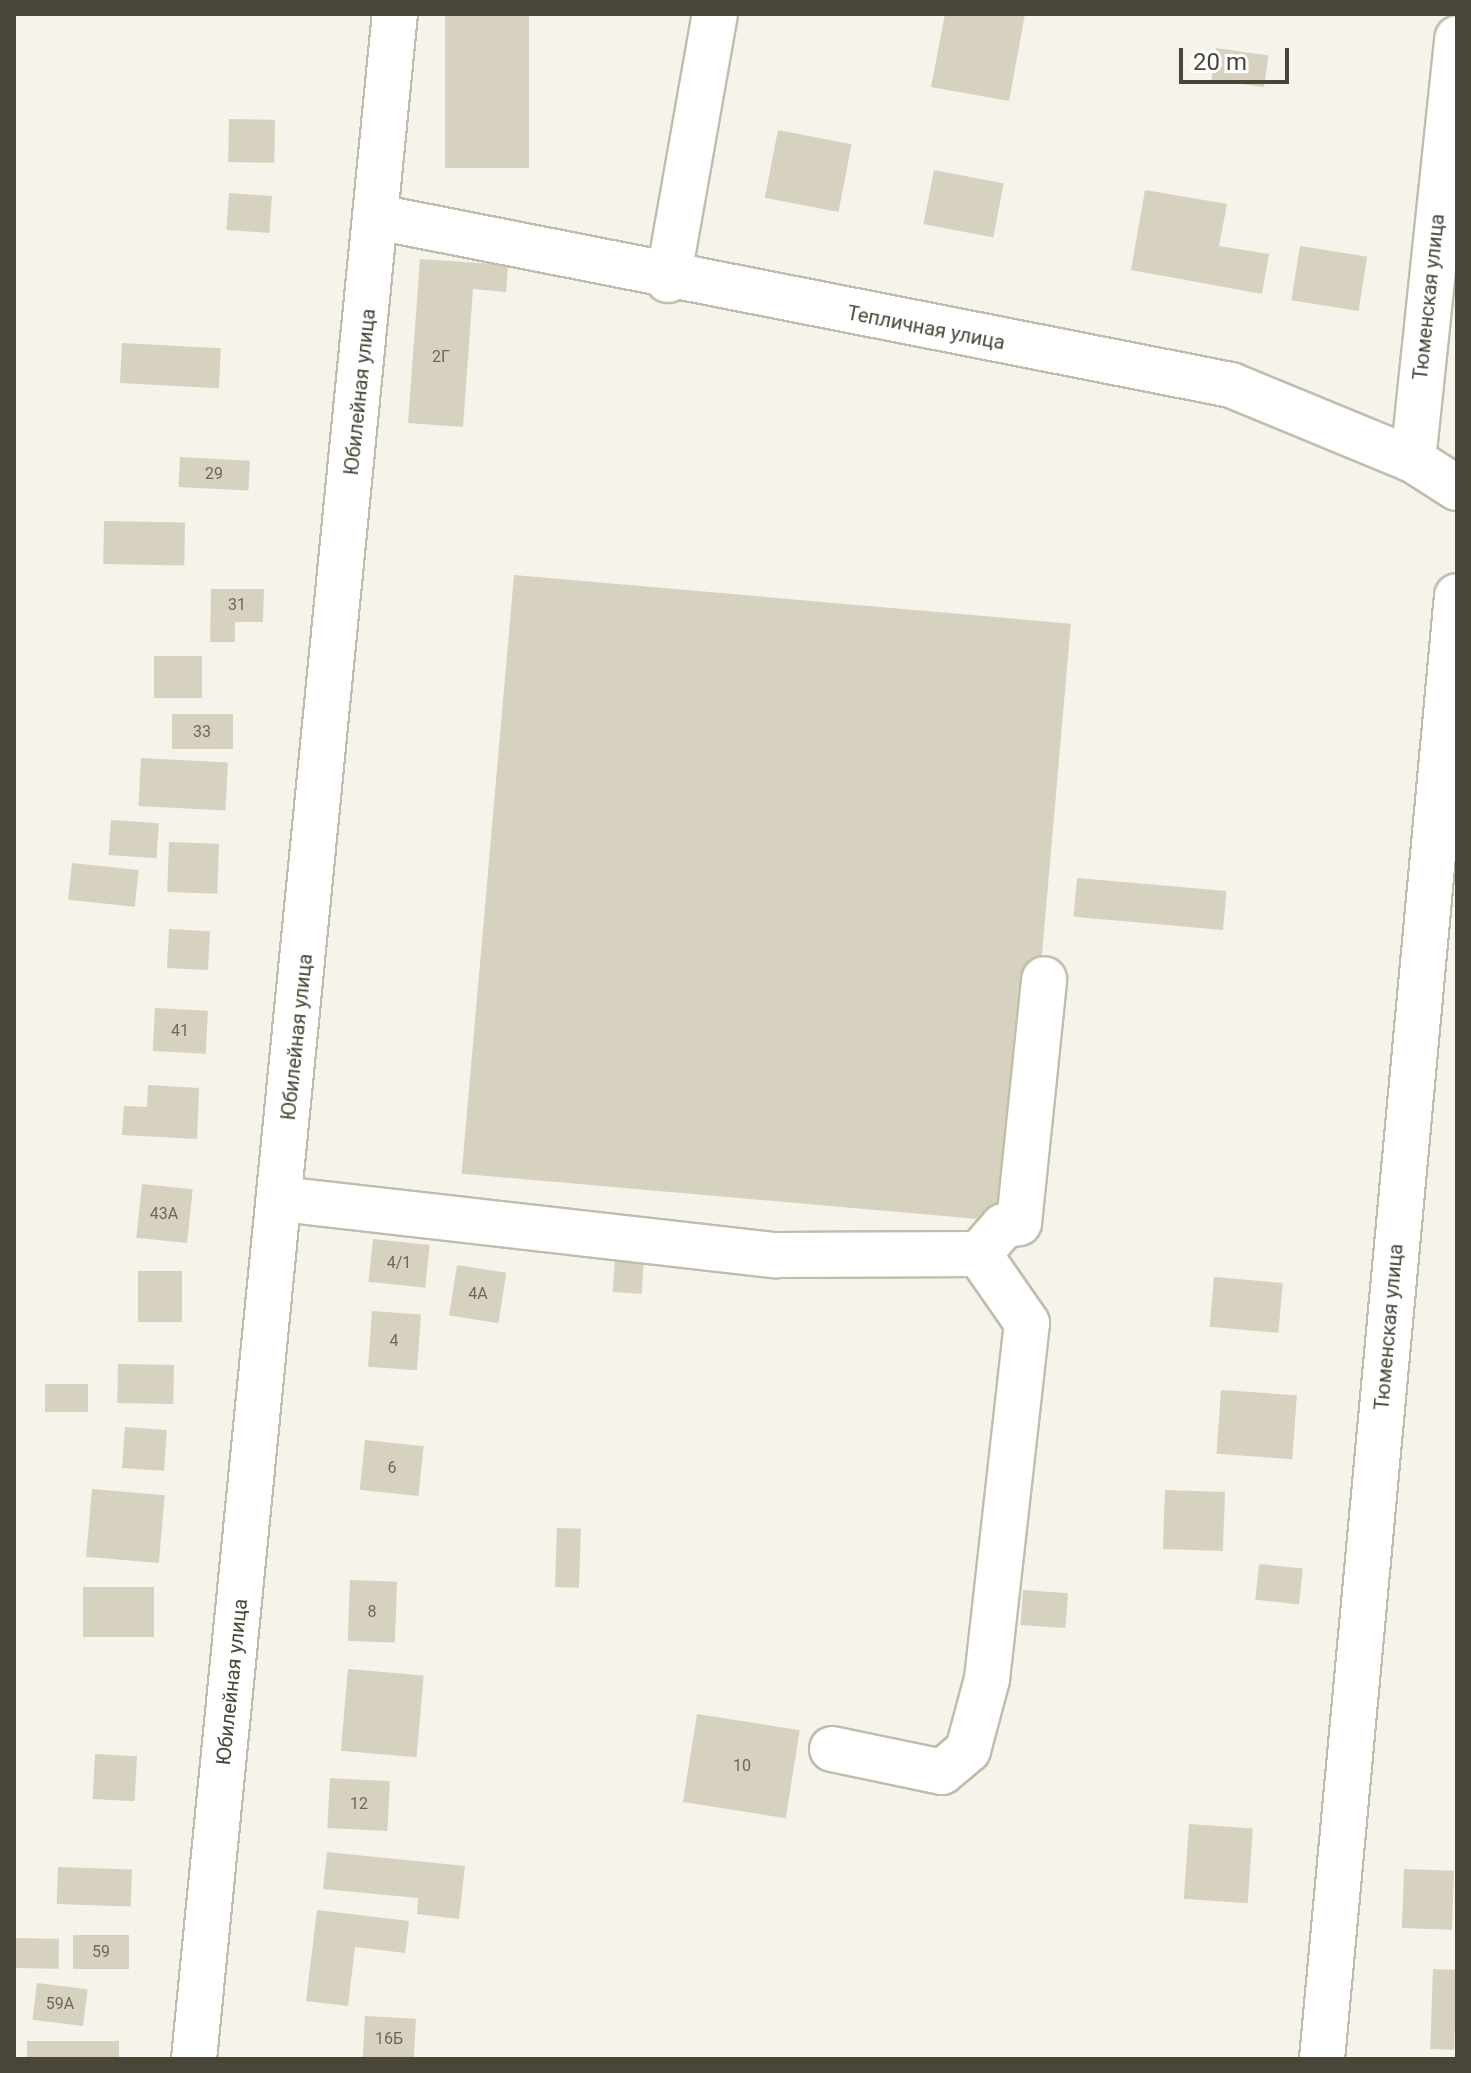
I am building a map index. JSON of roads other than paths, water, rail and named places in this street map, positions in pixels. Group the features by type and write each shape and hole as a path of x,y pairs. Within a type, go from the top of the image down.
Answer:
{"street":[{"name":"Юбилейная улица","path":"194,2059 281,1199 395,14"},
{"path":"668,280 715,14"},
{"name":"Тюменская улица","path":"1413,460 1451,123 1457,38"},
{"name":"Тепличная улица","path":"377,217 668,280 1231,385 1413,460 1457,488"},
{"name":"Тюменская улица","path":"1322,2059 1457,596"},
{"path":"281,1199 776,1255 979,1254 1003,1226 1019,1223 1044,979"},
{"path":"832,1749 942,1772 968,1750 987,1679 1027,1323 979,1254"}]}
